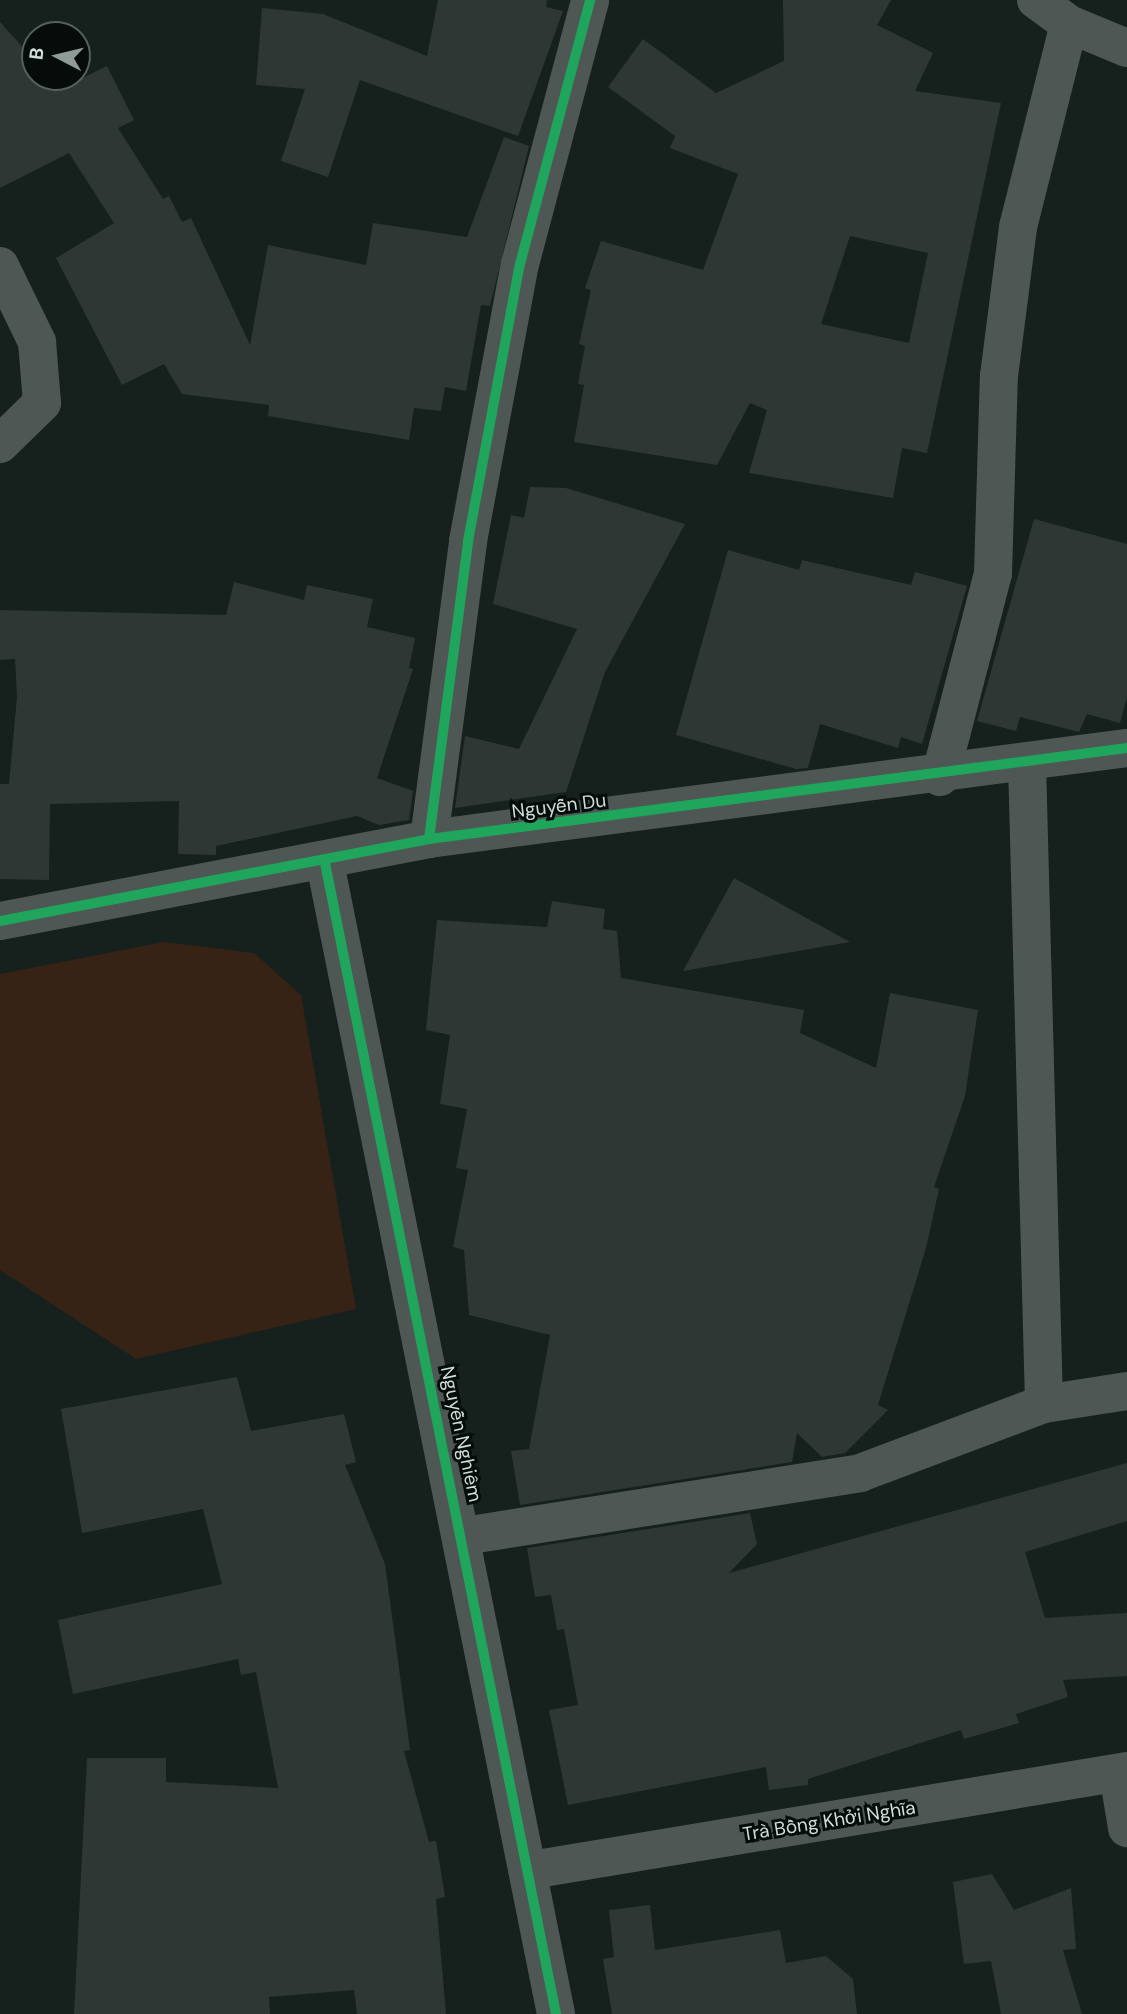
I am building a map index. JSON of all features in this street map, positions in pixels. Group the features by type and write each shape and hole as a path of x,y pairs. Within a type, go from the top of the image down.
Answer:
{"street":[{"path":"429,839 468,541 518,277 590,0"},
{"path":"1036,0 1069,24 1127,48"},
{"path":"940,776 993,575 999,376 1018,227 1069,24"},
{"path":"0,266 37,342 42,403 0,444"},
{"name":"Nguyễn Du","path":"0,921 325,863 429,839 940,776 1127,748"},
{"path":"1027,763 1044,1405"},
{"name":"Nguyễn Nghiêm","path":"325,863 464,1535 531,1870 556,2014"},
{"path":"464,1535 860,1473 1044,1405 1127,1391"},
{"path":"1123,1772 1127,1828"},
{"name":"Trà Bồng Khởi Nghĩa","path":"531,1870 1123,1772"}],"shaded area":[{"path":"164,942 254,953 301,995 356,1309 136,1359 0,1270 0,974"}],"building":[{"path":"438,0 547,0 546,7 563,11 518,136 360,80 328,177 281,161 305,89 256,85 262,8 323,14 427,56"},
{"path":"783,0 891,0 877,25 933,53 915,91 1001,103 927,453 902,448 893,498 749,473 767,410 750,403 717,465 574,442 584,385 578,384 585,346 579,344 591,290 585,288 601,241 703,270 738,174 670,148 675,136 608,87 643,39 716,93 784,61","holes":["850,236 928,253 909,343 821,324"]},
{"path":"0,22 21,45 21,91 91,91 91,74 107,66 134,120 118,128 163,199 169,196 182,222 191,218 250,345 268,245 366,265 373,223 467,237 504,137 529,146 490,306 481,305 466,391 445,387 441,411 414,408 409,440 268,416 269,405 182,394 164,364 122,385 56,258 114,223 69,153 0,188"},
{"path":"530,487 566,488 685,524 605,672 566,792 455,808 465,736 519,749 577,629 493,604 511,515 524,518"},
{"path":"1034,519 1127,544 1127,697 1120,723 1087,714 1079,732 1020,717 1016,731 977,721"},
{"path":"728,550 799,570 802,560 911,585 915,572 967,586 922,744 901,737 898,748 820,724 808,768 796,769 676,735"},
{"path":"234,582 304,600 307,585 373,599 367,627 415,638 409,668 413,669 377,778 413,791 409,820 379,825 357,816 216,846 216,855 178,854 179,801 50,804 49,880 0,879 0,784 9,784 17,697 15,659 0,660 0,610 226,615"},
{"path":"734,878 850,942 683,971"},
{"path":"552,901 605,909 603,929 617,931 621,978 804,1010 800,1033 876,1068 890,993 978,1010 965,1096 934,1187 939,1189 926,1248 878,1405 888,1410 845,1453 822,1457 797,1433 792,1462 520,1505 511,1451 529,1449 550,1335 469,1315 464,1250 453,1247 468,1170 456,1168 467,1109 440,1104 450,1035 426,1030 437,920 547,927"},
{"path":"237,1377 251,1431 344,1414 356,1462 345,1465 385,1564 410,1750 404,1751 429,1842 436,1841 445,1897 436,1899 446,2014 357,2014 354,1990 269,1997 270,2014 74,2014 87,1758 166,1758 166,1782 278,1788 256,1672 241,1675 238,1659 73,1694 58,1620 222,1584 203,1509 82,1533 61,1409"},
{"path":"1127,1463 1127,1521 1025,1552 1045,1618 1127,1613 1127,1676 1063,1680 1068,1697 1016,1714 1019,1723 964,1739 961,1730 808,1779 808,1785 769,1790 766,1767 568,1805 549,1710 578,1705 564,1629 557,1630 551,1595 535,1597 527,1548 750,1513 757,1544 729,1573"},
{"path":"992,1874 1014,1910 1071,1888 1076,1949 1063,1950 1082,2014 1001,2014 991,1961 964,1964 953,1882"},
{"path":"650,1905 655,1950 780,1930 786,1963 826,1956 853,1979 857,2014 612,2014 603,1959 614,1957 609,1910"}],"cycle path":[{"path":"429,839 468,541 520,264 590,0"},
{"path":"0,921 429,839 1127,748"},
{"path":"325,863 556,2014"}]}
